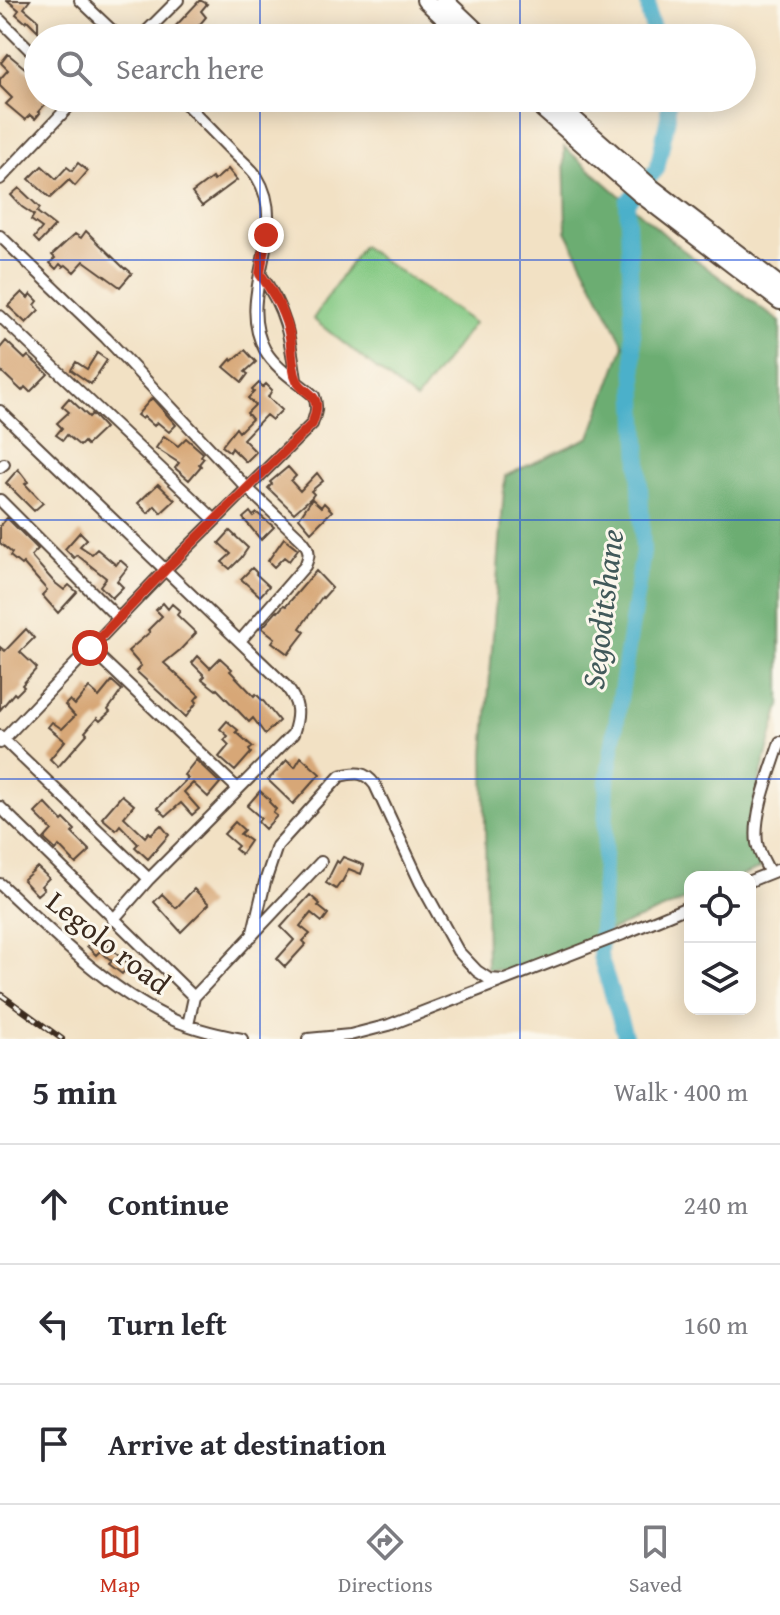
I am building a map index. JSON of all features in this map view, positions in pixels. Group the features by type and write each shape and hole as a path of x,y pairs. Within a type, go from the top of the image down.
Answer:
{"main road":[{"path":"425,0 450,24"},
{"path":"444,0 469,24"},
{"path":"549,112 586,139 780,301"},
{"path":"562,112 586,139"},
{"path":"645,190 780,286"}],"street":[{"path":"80,0 105,24"},
{"path":"154,24 178,0"},
{"path":"0,20 24,44"},
{"path":"0,179 64,112"},
{"path":"149,879 1,740 312,424 317,412 314,396 278,366 266,353 260,340 255,299 268,217 265,195 257,176 194,112"},
{"path":"0,236 106,338 309,549 305,566 240,641"},
{"path":"260,274 281,309 289,333 296,380"},
{"path":"0,316 215,520"},
{"path":"0,411 286,686 297,709 298,720 293,734 149,879 113,920"},
{"path":"0,500 119,619"},
{"path":"90,648 238,789"},
{"path":"756,879 775,871 760,854 757,826 780,742"},
{"path":"252,936 277,846 340,776 361,773 369,776 375,785 420,882 458,951 489,979 504,980"},
{"path":"0,807 194,997"},
{"path":"188,1025 194,997 321,862"},
{"name":"Legolo road","path":"0,884 81,958 129,996 188,1025 242,1039"},
{"path":"308,1039 350,1035 389,1025 684,909"}],"green space":[{"path":"564,147 679,247 780,322 780,705 746,831 761,868 754,871 684,871 684,900 512,971 487,969 484,754 505,476 590,437 624,345 566,231"},
{"path":"362,246 474,323 416,400 313,319"}],"building":[{"path":"7,0 30,0 24,8 38,20 38,24 25,22 16,14 19,10"},
{"path":"200,0 207,4 201,11 206,17 200,24 178,24"},
{"path":"8,54 24,67 24,112 40,113 35,119 30,115 25,120 6,104 12,98 0,86 0,79 8,70 1,63"},
{"path":"78,163 88,171 75,186 69,180 50,198 29,179 42,166 56,179 67,167 72,171"},
{"path":"228,169 237,180 202,206 192,193"},
{"path":"19,188 40,208 37,212 55,226 39,243 34,238 42,228 31,220 34,215 11,195"},
{"path":"86,231 132,273 120,287 84,261 74,272 66,265 63,267 60,264 56,269 50,263 55,258 52,255 75,234 81,238"},
{"path":"22,292 28,298 31,294 38,301 35,305 39,310 26,323 8,306"},
{"path":"6,341 25,359 28,356 48,374 30,392 25,387 22,391 0,370 0,348"},
{"path":"245,350 256,362 245,372 248,374 242,382 224,367"},
{"path":"97,353 107,360 91,384 71,370 76,362 87,369"},
{"path":"259,383 263,387 266,384 272,390 268,397 282,410 272,420 266,415 243,439 256,452 246,462 232,448 230,452 222,446 236,428 239,432 252,419 247,413 255,405 248,398"},
{"path":"69,398 89,417 92,414 105,428 87,445 84,442 80,446 67,435 63,440 56,435 62,428 57,423 69,412 62,406"},
{"path":"152,398 176,425 169,432 157,422 154,426 137,415"},
{"path":"164,436 178,446 186,438 203,453 201,466 189,480 175,468 179,463 156,448"},
{"path":"288,467 296,476 291,481 300,491 317,473 323,481 311,491 314,494 311,498 294,513 268,488 272,484 270,482"},
{"path":"18,469 28,482 25,484 43,503 34,511 6,483"},
{"path":"158,484 175,500 161,513 155,506 148,513 138,503"},
{"path":"312,499 321,507 324,503 332,511 311,532 299,518"},
{"path":"250,512 253,516 257,513 274,527 261,540 243,518"},
{"path":"7,518 38,549 31,556 54,582 64,590 69,585 77,592 58,613 42,595 47,590 0,543 0,526"},
{"path":"230,531 248,548 230,569 222,562 231,554 219,543"},
{"path":"80,532 87,539 80,546 92,554 97,549 116,565 120,560 128,567 117,581 123,587 112,598 100,586 106,578 65,549"},
{"path":"284,538 298,549 289,561 284,557 274,567 268,561"},
{"path":"252,568 269,586 260,596 241,579"},
{"path":"316,571 332,588 300,628 305,632 288,654 272,642 275,638 262,628"},
{"path":"163,603 168,609 172,604 180,611 177,615 196,633 164,663 199,695 186,717 136,671 141,666 128,651 150,632 148,630 162,616 156,610"},
{"path":"26,629 34,638 20,652 37,668 22,685 24,687 16,695 14,693 0,710 0,647 5,651"},
{"path":"198,656 210,668 220,658 279,721 265,734 253,718 249,722 217,689 202,679 205,676 192,663"},
{"path":"112,681 122,690 108,710 110,712 100,721 97,718 58,767 50,759 65,741 48,727 52,722 62,729 75,716 65,705 70,700 75,705 89,688 99,697"},
{"path":"227,721 253,747 235,771 219,757 229,745 224,740 228,736 220,729"},
{"path":"301,757 320,774 293,804 268,780 287,760 295,767"},
{"path":"196,760 220,783 208,797 193,783 184,792 199,809 192,815 181,803 166,816 158,808 188,778 184,775"},
{"path":"260,791 270,800 276,809 273,813 277,816 265,829 258,822 261,818 247,806"},
{"path":"122,795 134,805 124,817 145,837 161,825 169,835 148,859 135,847 138,844 120,825 116,830 102,818"},
{"path":"45,803 75,830 72,833 90,851 76,864 59,846 56,850 44,839 52,830 35,813"},
{"path":"235,822 244,830 240,834 250,841 241,854 235,849 238,846 224,834"},
{"path":"343,857 364,865 361,874 349,869 336,889 326,883 337,861 339,863"},
{"path":"37,867 49,878 37,895 23,880"},
{"path":"194,889 209,904 181,932 154,902 162,894 176,908"},
{"path":"310,895 328,914 322,922 311,913 300,926 310,934 303,941 306,944 285,967 277,959 294,940 281,927"},
{"path":"101,932 106,938 103,941 130,965 122,974 109,964 112,961 100,951 96,955 87,946"}],"waterway":[{"name":"Segoditshane","path":"648,0 652,24"},
{"name":"Segoditshane","path":"626,1039 600,956 607,782 643,552 627,202 657,169 668,112"}],"railway":[{"path":"0,994 62,1039"}],"route":[{"path":"90,648 312,424 317,403 314,396 296,380 289,333 281,309 260,274 266,235"}]}
